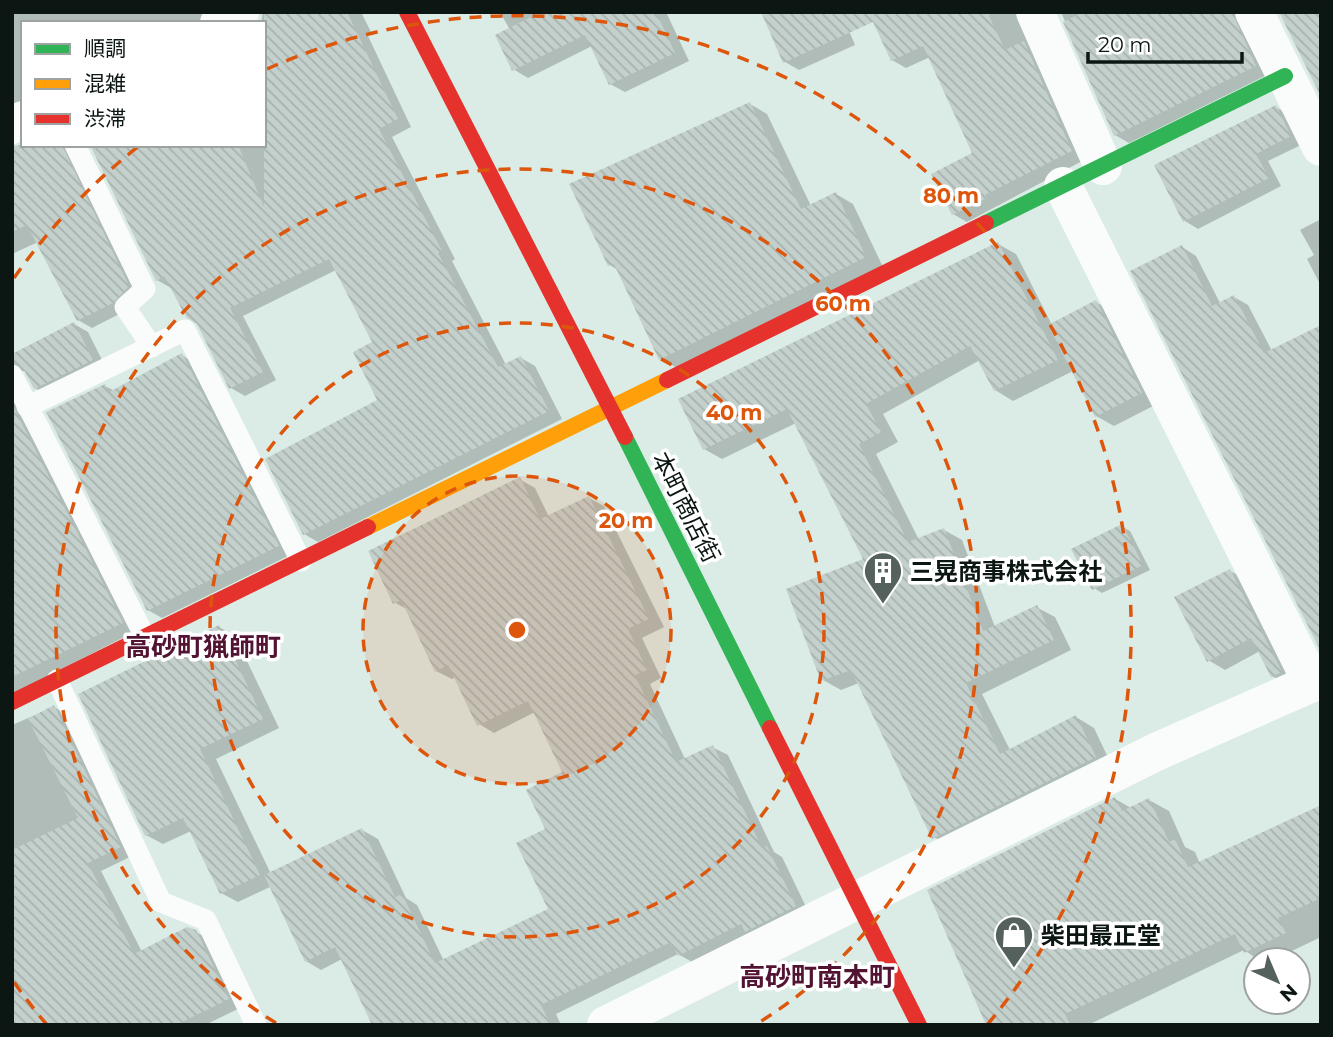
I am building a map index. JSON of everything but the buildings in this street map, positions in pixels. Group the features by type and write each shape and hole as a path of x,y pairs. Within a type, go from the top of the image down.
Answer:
{"street":[{"path":"223,21 240,12"},
{"name":"本町商店街","path":"407,12 611,409 919,1025"},
{"path":"1035,12 1103,166"},
{"path":"1254,12 1321,148"},
{"path":"12,702 1285,76"},
{"path":"606,1025 1156,752 1316,681 1063,186"}],"lane":[{"path":"76,147 145,289 125,307 152,347"},
{"path":"27,407 185,330 301,561"},
{"path":"12,375 145,637"},
{"path":"57,680 161,902 206,920 256,1025"}],"traffic: fast":[{"path":"986,223 1285,76"},
{"path":"625,437 770,728"}],"traffic: slow":[{"path":"368,527 667,380"}],"traffic: jam":[{"path":"407,12 625,437"},
{"path":"667,380 986,223"},
{"path":"12,702 368,527"},
{"path":"770,728 919,1025"}],"place":[{"name":"三晃商事株式会社","path":"883,605"},
{"name":"柴田最正堂","path":"1014,969"}],"district":[{"name":"高砂町猟師町","path":"203,647"},
{"name":"高砂町南本町","path":"817,977"}]}
